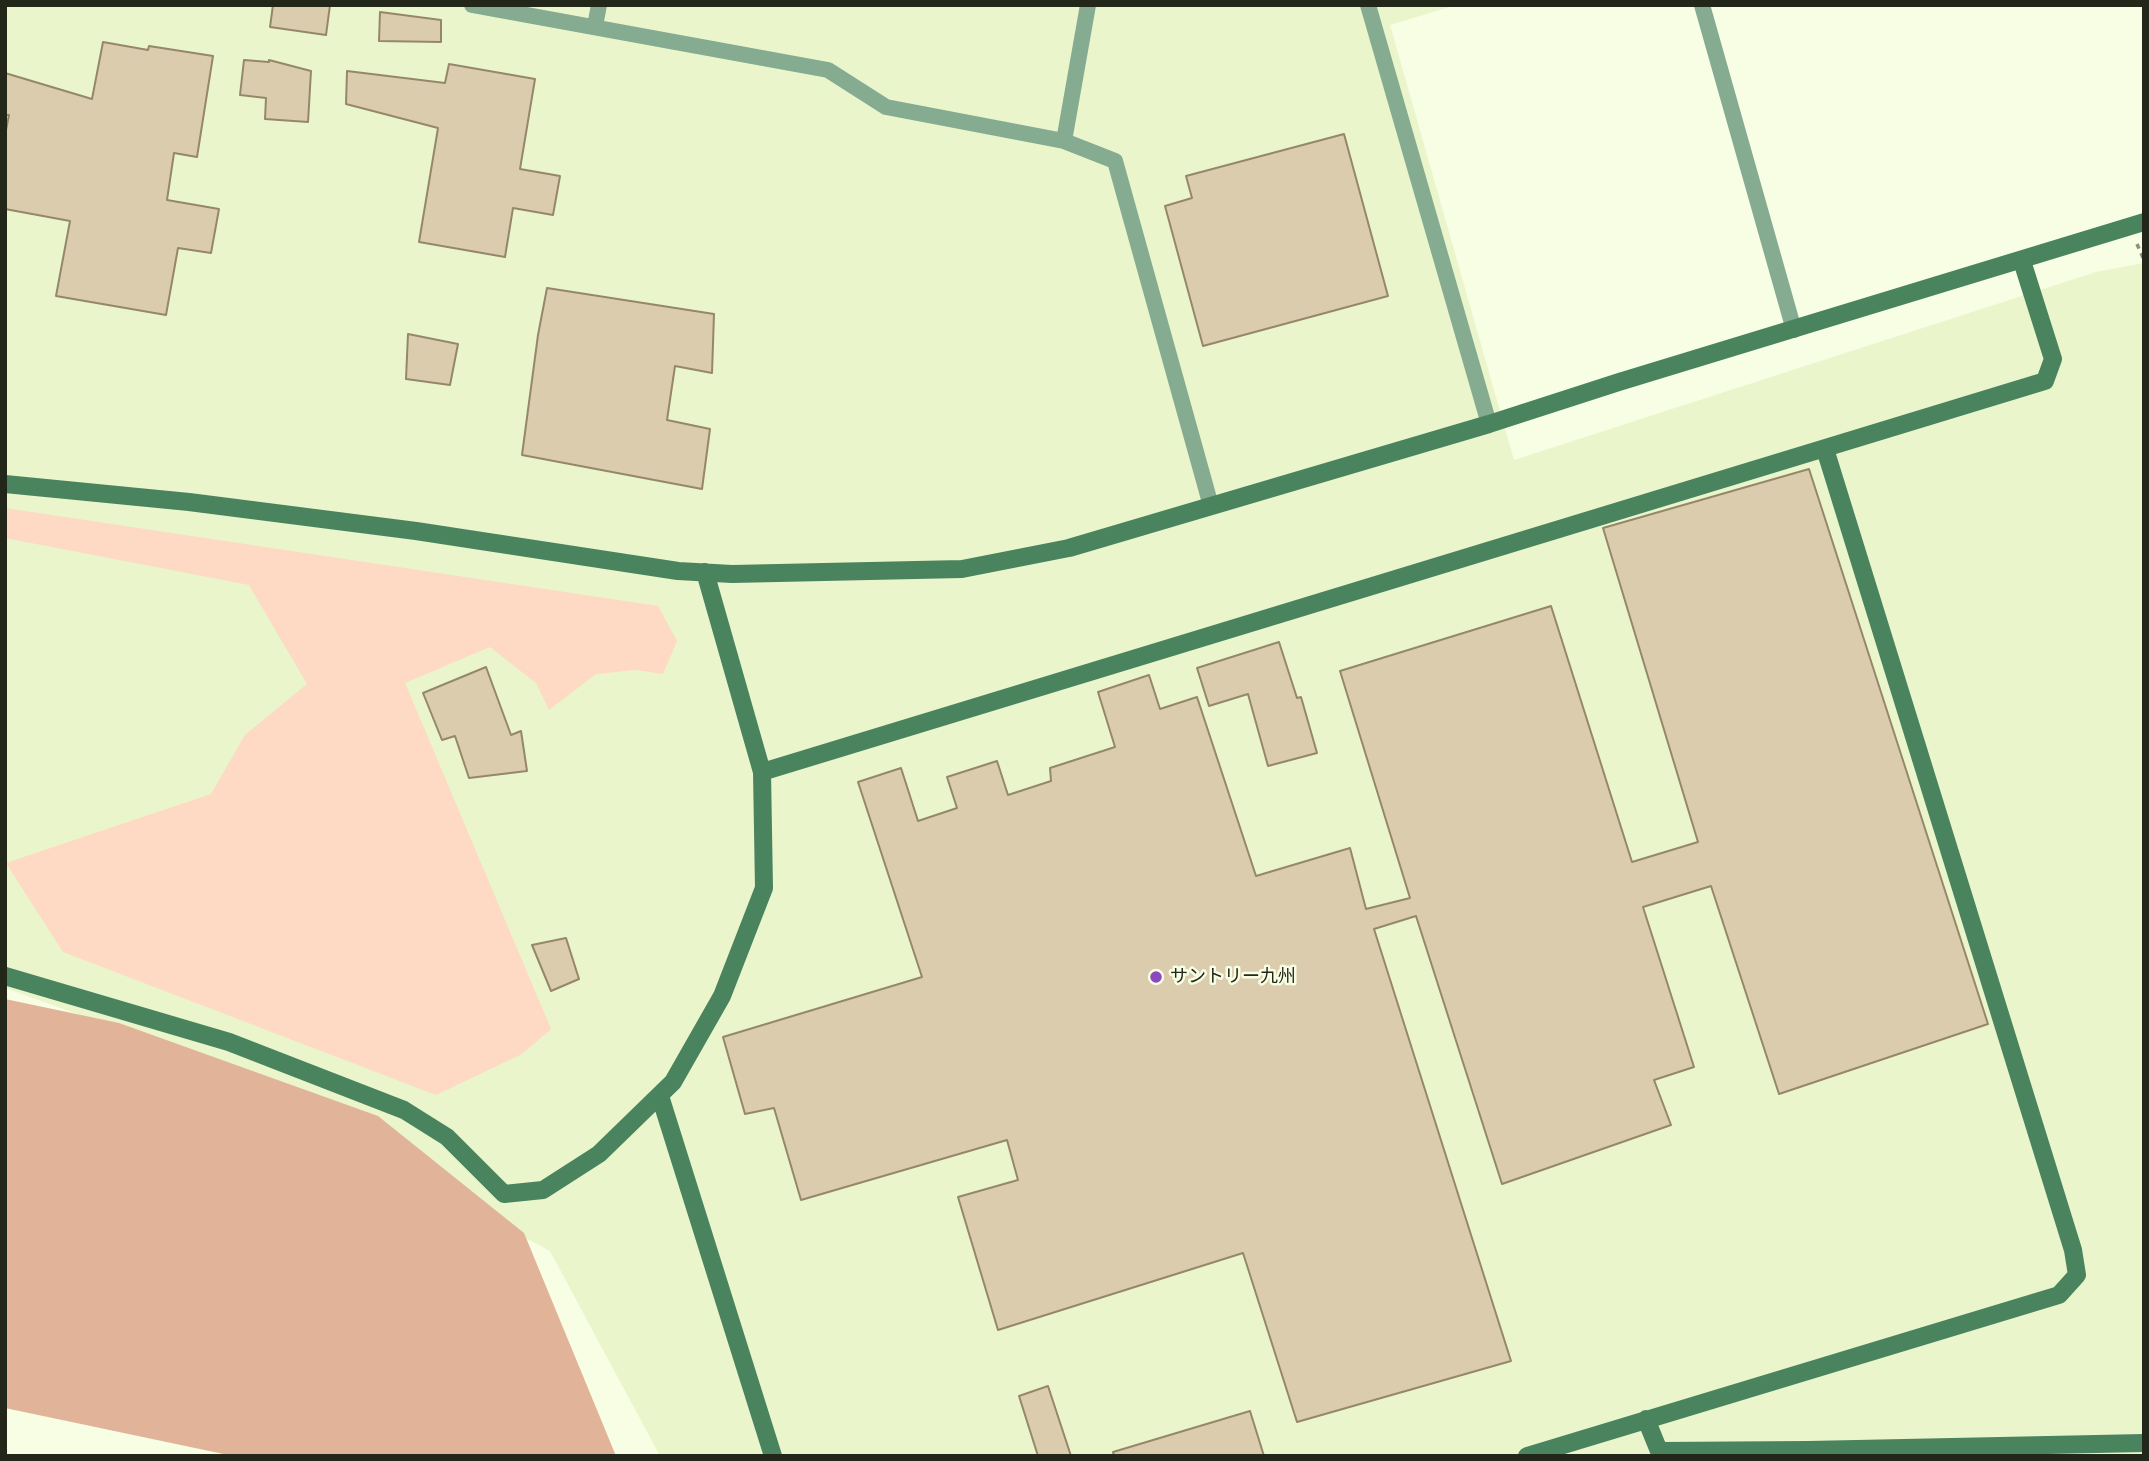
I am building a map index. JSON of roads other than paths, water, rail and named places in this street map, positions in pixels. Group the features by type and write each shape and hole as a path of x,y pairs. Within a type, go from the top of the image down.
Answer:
{"street":[{"path":"472,5 828,70 886,107 1064,141 1115,161 1211,506"},
{"path":"595,26 599,5"},
{"path":"1064,141 1088,5"},
{"path":"1368,5 1489,424"},
{"path":"1702,5 1794,330"},
{"path":"5,484 416,531 678,570 732,574 962,569 1069,548 1489,424 2144,222"},
{"path":"762,772 2045,382 2053,359 2022,261"},
{"path":"1527,1456 2059,1295 2077,1275 2069,1237 1825,449"},
{"path":"5,976 229,1042 404,1110 447,1137 504,1194 543,1190 599,1154 674,1082 722,996 764,888 762,772 705,572"},
{"path":"660,1096 773,1456"},
{"path":"1646,1419 1659,1451 2144,1443"}],"place":[{"name":"サントリー九州","path":"1156,977"}]}
